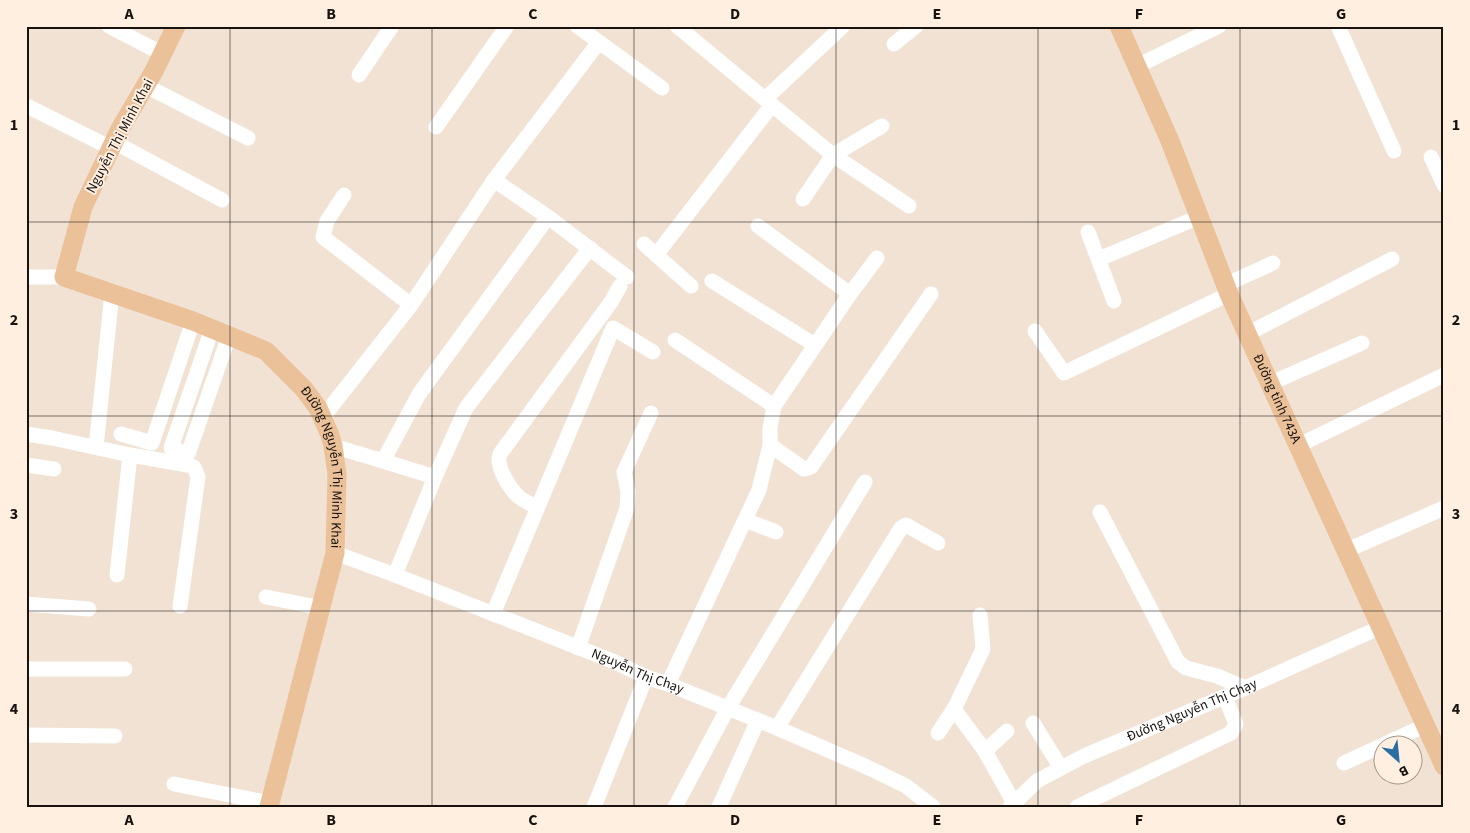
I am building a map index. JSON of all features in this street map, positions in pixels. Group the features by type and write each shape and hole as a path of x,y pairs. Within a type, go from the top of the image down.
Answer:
{"main road":[{"name":"Nguyễn Thị Minh Khai","path":"64,277 83,207 112,145 146,86 176,26"},
{"name":"Đường tỉnh 743A","path":"1119,26 1170,141 1227,290 1444,766"},
{"name":"Đường Nguyễn Thị Minh Khai","path":"64,277 193,321 266,351 304,388 323,417 333,446 337,474 335,553 270,805"}],"street":[{"path":"108,26 163,54"},
{"path":"359,75 392,26"},
{"path":"436,127 507,26"},
{"path":"577,26 596,34 662,88"},
{"path":"677,26 834,155 909,206"},
{"path":"656,255 768,102 843,26"},
{"path":"894,44 916,26"},
{"path":"1136,66 1219,26"},
{"path":"1338,26 1394,151"},
{"path":"323,417 411,305 494,180 596,34"},
{"path":"146,86 248,138"},
{"path":"28,107 112,145 222,200"},
{"path":"803,199 834,155 882,126"},
{"path":"1431,157 1444,185"},
{"path":"494,180 590,248 623,281 611,302 498,459 499,467 519,496 537,507"},
{"path":"344,194 327,221 323,237 411,305"},
{"path":"383,461 419,394 548,217"},
{"path":"1099,259 1199,217"},
{"path":"758,226 850,294"},
{"path":"1088,232 1114,301"},
{"path":"644,244 691,286"},
{"path":"395,575 435,477 466,408 590,248"},
{"path":"668,684 759,490 770,445 770,428 774,406 850,294 877,258"},
{"path":"1247,334 1392,259"},
{"path":"1035,331 1064,373 1227,290 1273,263"},
{"path":"26,277 64,277"},
{"path":"712,281 815,345"},
{"path":"96,447 112,293"},
{"path":"770,445 804,469 811,467 931,294"},
{"path":"599,318 612,328 653,352"},
{"path":"152,442 193,321"},
{"path":"493,614 612,328"},
{"path":"121,434 188,454 220,332"},
{"path":"675,340 774,406"},
{"path":"1269,384 1362,343"},
{"path":"1297,446 1444,375"},
{"path":"578,648 627,508 628,492 624,472 651,413"},
{"path":"26,434 96,447 130,456 188,465 194,468 198,477 180,606"},
{"path":"333,446 435,477"},
{"path":"118,575 130,456"},
{"path":"26,465 54,469"},
{"path":"675,807 728,708 866,482"},
{"path":"1345,551 1444,508"},
{"path":"1100,512 1178,662 1186,668 1218,676 1245,688"},
{"path":"745,520 776,532"},
{"path":"777,728 901,528 906,525 938,543"},
{"name":"Nguyễn Thị Chạy","path":"335,553 615,662 646,677 777,728 906,786 933,807"},
{"path":"266,597 322,608"},
{"path":"26,604 89,609"},
{"path":"938,733 954,709 983,649 980,615"},
{"name":"Đường Nguyễn Thị Chạy","path":"1012,805 1037,781 1084,756 1225,697 1381,628"},
{"path":"26,670 125,669"},
{"path":"594,807 646,677"},
{"path":"1077,807 1231,733 1236,724 1225,697"},
{"path":"954,709 985,751 1012,805"},
{"path":"719,807 758,720"},
{"path":"1033,723 1061,768"},
{"path":"1344,764 1426,725"},
{"path":"985,751 1007,731"},
{"path":"26,736 115,736"},
{"path":"174,784 270,805"}]}
